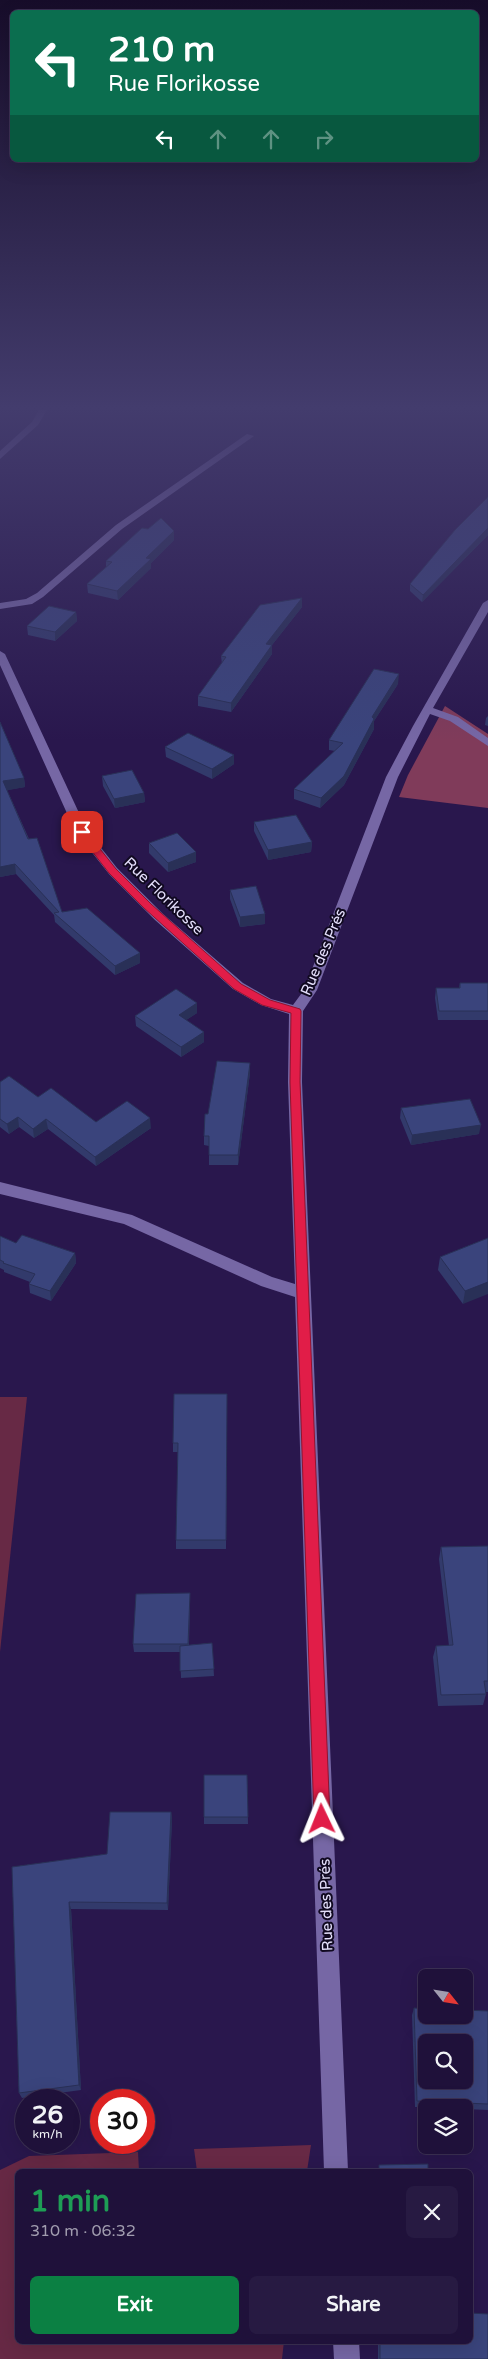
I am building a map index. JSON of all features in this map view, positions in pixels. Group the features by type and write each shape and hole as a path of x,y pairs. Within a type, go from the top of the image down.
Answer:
{"street":[{"path":"0,606 28,602 40,595 129,520"},
{"name":"Rue des Prés","path":"336,2169 295,1082 296,1011 310,990 392,777 488,603"},
{"name":"Rue Florikosse","path":"0,654 82,832 112,871 159,917 238,986 266,1002 296,1011"},
{"path":"428,710 454,719 488,743"},
{"path":"0,1188 126,1219 266,1282 303,1293"},
{"path":"346,2344 347,2359"}],"shaded area":[{"path":"445,706 488,734 488,808 399,797 408,775"},
{"path":"0,1397 27,1397 0,1652"},
{"path":"311,2145 307,2169 197,2169 194,2149"},
{"path":"138,2154 139,2169 15,2169 15,2344 284,2344 282,2359 0,2359 0,2170 29,2156"}],"building":[{"path":"159,520 163,520 174,531 146,558 151,559 117,591 87,584 112,562 106,561 142,528 148,529"},
{"path":"465,520 488,520 488,528 423,595 410,584"},
{"path":"302,598 266,644 272,645 231,703 198,696 226,657 221,656 260,605"},
{"path":"49,606 76,612 55,632 27,626"},
{"path":"374,669 399,674 372,717 374,719 344,776 321,798 294,789 343,743 329,740"},
{"path":"0,722 24,778 3,781 28,839 37,838 62,912 87,908 140,953 115,966 54,913 59,912 15,864 0,867"},
{"path":"188,733 234,755 212,769 165,747"},
{"path":"132,770 144,793 114,799 102,776"},
{"path":"296,815 312,842 268,850 254,822"},
{"path":"177,833 196,852 168,863 149,843"},
{"path":"256,886 265,914 240,917 230,890"},
{"path":"460,983 488,983 488,1011 439,1011 436,988 460,988"},
{"path":"176,989 197,1003 179,1015 204,1032 181,1047 135,1016"},
{"path":"217,1061 250,1063 238,1155 209,1155 209,1136 204,1136 205,1114 208,1114"},
{"path":"9,1076 38,1097 51,1088 96,1122 127,1101 150,1118 95,1157 46,1119 33,1129 18,1117 7,1124 0,1119 0,1082"},
{"path":"470,1099 481,1125 412,1135 401,1108"},
{"path":"22,1235 75,1253 50,1291 29,1284 35,1274 3,1263 0,1260 0,1236 16,1243"},
{"path":"488,1238 488,1282 465,1291 440,1257"},
{"path":"174,1394 227,1394 226,1540 176,1540 178,1443 173,1443"},
{"path":"488,1546 488,1681 484,1681 486,1694 441,1695 436,1646 453,1645 441,1547"},
{"path":"190,1593 188,1644 133,1644 136,1594"},
{"path":"212,1643 214,1669 180,1671 180,1646"},
{"path":"204,1775 247,1775 248,1817 204,1817"},
{"path":"110,1812 171,1812 167,1903 69,1902 79,2085 49,2089 19,2089 12,1867 107,1854"},
{"path":"414,2008 418,2008 418,2024 473,2024 473,2010 488,2011 488,2104 473,2103 473,2099 418,2099 418,2101"},
{"path":"428,2164 428,2169 379,2169 379,2165"},
{"path":"473,2313 488,2314 488,2359 380,2359 380,2344 473,2344"}],"route":[{"path":"82,832 112,871 159,917 238,986 266,1002 296,1011 295,1082 322,1819"}]}
